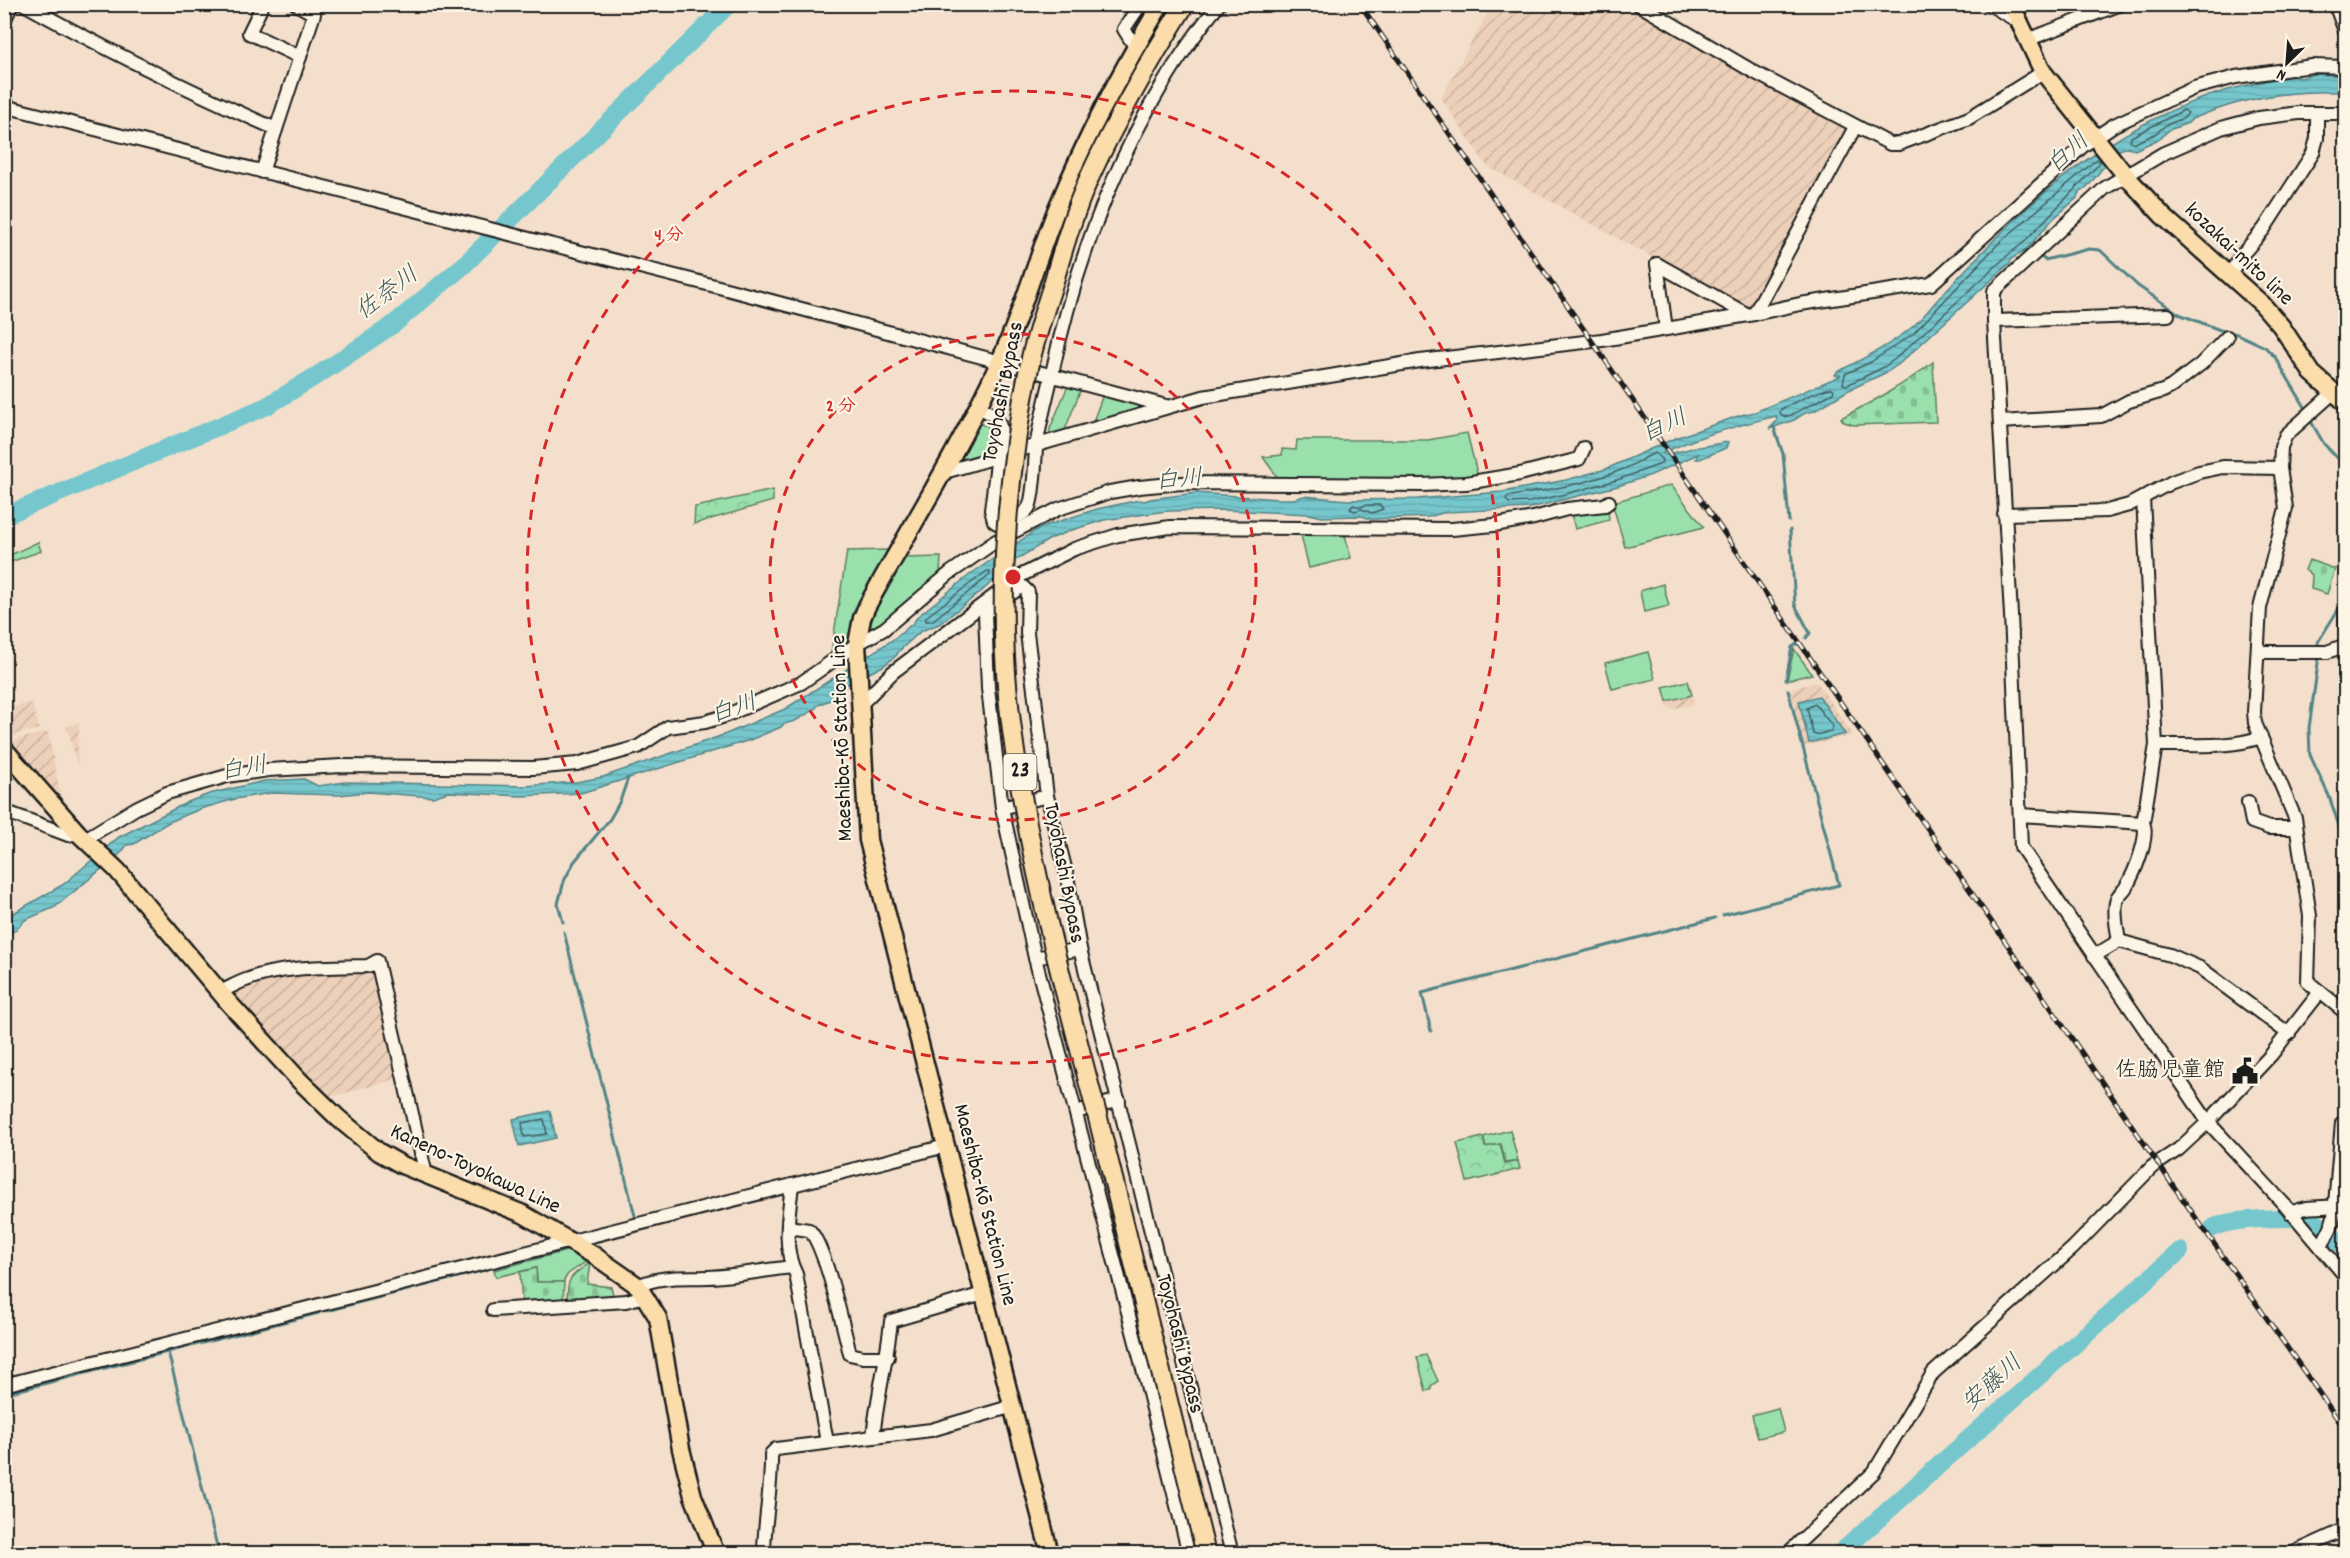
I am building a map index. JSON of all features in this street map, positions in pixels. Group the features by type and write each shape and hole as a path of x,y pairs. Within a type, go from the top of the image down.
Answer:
{"highway":[{"name":"Toyohashi Bypass","path":"1177,4 1130,78 1086,169 1052,259 1024,354 1010,434 1001,523 998,587 1001,693 1023,834 1050,960 1199,1554"},
{"name":"Toyohashi Bypass","path":"1185,4 1139,80 1090,175 1059,262 1032,355 1017,435 1007,525 1004,590 1008,694 1029,836 1056,958 1132,1252 1206,1554"}],"main road":[{"name":"Maeshiba-Kō Station Line","path":"1050,1554 868,840 857,646 862,618 867,606 978,407 1000,360 1057,208 1085,145 1135,47 1161,4"},
{"path":"2011,4 2043,72 2096,139"},
{"name":"kozakai-mito line","path":"2096,139 2170,223 2262,304 2281,326 2301,358 2340,398"},
{"path":"4,749 85,840"},
{"name":"Kaneno-Toyokawa Line","path":"85,840 117,870 220,992 299,1080 338,1118 379,1152 402,1165 523,1214 572,1241 641,1291"},
{"path":"641,1291 657,1318 681,1449 693,1496 716,1554"}],"street":[{"path":"4,21 12,4"},
{"path":"24,4 87,40 175,84 276,129"},
{"path":"263,4 249,33 300,57"},
{"path":"262,172 314,14 296,4"},
{"path":"1135,47 1124,29 1141,4"},
{"path":"978,407 992,413 1000,424 991,510 994,521 997,523 1021,515 1030,506 1037,446 1069,299 1085,249 1111,185 1145,115 1179,58 1219,4"},
{"path":"1638,4 1881,141 1899,144 1970,118 2043,72"},
{"path":"1989,4 2019,22"},
{"path":"2028,40 2121,4"},
{"path":"2335,4 2346,34"},
{"path":"941,473 1203,397 1420,361 1598,340 1800,304 1931,284 2032,191 2114,125 2194,88 2271,70 2312,66 2346,67"},
{"path":"1110,96 1145,115"},
{"path":"4,106 1000,360 1168,406"},
{"path":"2346,113 2299,113 2259,118 2221,128 2172,148 2125,173 2105,188 1994,291 2021,847 2024,855 2208,1122 2295,1217 2326,1237 2346,1276"},
{"path":"2230,275 2240,257 2264,229 2313,153 2317,138 2317,113"},
{"path":"1751,314 1855,127"},
{"path":"1666,329 1657,264 1751,314"},
{"path":"1994,321 2168,315"},
{"path":"2000,422 2101,416 2129,400 2171,387 2201,364 2227,338"},
{"path":"2340,398 2315,411 2286,435 2282,447 2280,468 2286,508 2260,608 2254,712 2261,737 2282,784 2296,828 2310,916 2308,982 2346,1013"},
{"path":"4,811 85,840 136,808 167,793 226,776 305,767 533,768 577,764 638,747 669,727 705,722 725,716 801,683 884,629 950,573 996,541 1058,509 1110,492 1182,483 1422,485 1466,483 1520,474 1579,459 1584,448"},
{"path":"2004,514 2107,511 2129,505 2172,482 2199,472 2223,467 2280,468"},
{"path":"2119,941 2116,921 2117,897 2126,888 2145,840 2146,830 2143,823 2156,745 2143,498"},
{"path":"861,700 893,672 1022,575 1074,549 1118,535 1170,527 1452,529 1534,518 1567,509 1605,505 1609,502"},
{"path":"1189,1554 1035,958 1002,808 985,644 985,613 989,607 1022,586 1028,592 1028,633 1047,796 1067,876 1080,949 1232,1554"},
{"path":"2346,614 2346,629"},
{"path":"985,644 1028,633"},
{"path":"2258,652 2327,652 2346,645"},
{"path":"2156,745 2215,744 2250,741 2261,737"},
{"path":"1002,808 1047,796"},
{"path":"2248,802 2252,822 2269,828 2296,828"},
{"path":"2020,814 2143,823"},
{"path":"2094,956 2119,941 2170,955 2200,968 2289,1034"},
{"path":"1035,958 1080,949"},
{"path":"220,992 246,979 262,975 300,969 368,966 377,961 426,1175"},
{"path":"1787,1554 1874,1472 1933,1373 2073,1248 2152,1167 2179,1149 2208,1122 2289,1034 2320,992"},
{"path":"1076,1112 1119,1100"},
{"path":"2326,1237 2340,1205 2342,1123 2346,1120"},
{"path":"4,1385 946,1146"},
{"path":"792,1185 788,1227 792,1267 796,1274 806,1325 826,1442"},
{"path":"2295,1217 2304,1207 2340,1205"},
{"path":"788,1227 809,1230 817,1239 837,1298 850,1354 863,1357 888,1357"},
{"path":"493,1310 626,1301 641,1291 647,1281 671,1276 708,1277 792,1267"},
{"path":"873,1437 876,1408 888,1357 891,1321 983,1294"},
{"path":"1144,1373 1183,1362"},
{"path":"764,1554 764,1521 772,1480 771,1454 776,1449 931,1430 1013,1406"},
{"path":"2291,1554 2346,1529"}],"shaded area":[{"path":"1492,5 1627,5 1847,131 1749,311 1487,166 1441,98"},
{"path":"1817,682 1853,735 1804,747 1790,689"},
{"path":"1692,695 1694,704 1673,709 1668,707 1667,702"},
{"path":"32,702 39,729 5,737 5,709"},
{"path":"79,724 77,765 67,727"},
{"path":"48,732 63,808 6,742"},
{"path":"373,970 402,1078 326,1098 230,993 251,983 263,981 336,971"}],"green space":[{"path":"1933,362 1936,422 1854,425 1844,422 1841,418 1900,385"},
{"path":"1069,383 1082,386 1063,435 1049,439 1050,429"},
{"path":"1104,392 1155,405 1091,427"},
{"path":"977,423 988,426 989,456 953,467"},
{"path":"1467,433 1478,477 1421,481 1280,481 1263,457 1282,455 1282,449 1296,450 1297,440 1428,440"},
{"path":"1671,485 1704,527 1625,547 1613,506 1614,502"},
{"path":"773,490 773,501 694,524 695,507"},
{"path":"1608,509 1609,520 1575,529 1571,513"},
{"path":"1301,535 1345,535 1351,558 1309,568"},
{"path":"38,542 41,551 5,564 8,556"},
{"path":"889,550 858,609 851,645 831,653 847,551"},
{"path":"941,557 940,573 883,628 868,635 875,608 903,558"},
{"path":"2309,560 2335,569 2327,594 2311,589 2312,575 2305,570"},
{"path":"1663,584 1669,606 1644,612 1640,591"},
{"path":"1794,649 1812,674 1787,680"},
{"path":"1648,652 1655,679 1612,689 1605,663"},
{"path":"1688,681 1692,695 1667,701 1663,687"},
{"path":"1510,1130 1518,1161 1506,1163 1501,1144 1486,1147 1483,1137"},
{"path":"1483,1137 1485,1147 1500,1144 1505,1164 1518,1161 1520,1169 1467,1182 1457,1143"},
{"path":"574,1249 590,1259 568,1274 563,1282 537,1282 536,1268 496,1277 494,1270"},
{"path":"590,1263 587,1284 611,1287 614,1298 567,1302 571,1278"},
{"path":"536,1268 537,1282 564,1282 563,1302 522,1306 520,1272"},
{"path":"1426,1355 1438,1381 1431,1386 1431,1390 1426,1391 1417,1357"},
{"path":"1778,1408 1784,1432 1758,1438 1752,1415"}],"water":[{"path":"2314,74 2345,76 2345,92 2305,92 2248,100 2192,119 2188,123 2169,130 2159,139 2135,150 2128,147 2116,151 2090,184 2053,219 2025,251 2011,259 2010,263 1899,364 1794,420 1769,429 1777,421 1776,416 1705,436 1663,453 1665,455 1728,442 1726,448 1700,459 1696,459 1698,454 1651,475 1618,486 1530,508 1446,512 1428,517 1371,519 1361,516 1322,517 1309,514 1223,510 1167,511 1104,520 1050,539 1017,559 982,591 939,624 921,631 883,666 846,685 832,699 818,705 814,710 795,721 750,740 581,793 521,796 448,792 433,797 368,792 338,795 271,793 235,799 200,809 167,823 134,844 127,845 121,853 55,907 25,920 16,930 5,936 5,918 64,884 119,837 188,802 209,794 264,781 304,779 318,786 345,782 525,786 576,782 603,777 726,734 785,709 897,637 918,616 972,573 1035,531 1097,509 1139,500 1196,493 1278,499 1294,499 1304,496 1348,500 1417,499 1502,492 1566,480 1606,469 1673,439 1755,412 1840,376 1835,375 1894,341 1915,325 1992,242 2048,190 2078,166 2141,126 2211,95 2275,79 2301,78"},
{"path":"1819,696 1845,734 1809,743 1799,701"},
{"path":"550,1111 556,1138 519,1146 513,1119"}],"waterway":[{"name":"佐奈川","path":"4,516 267,406 394,324 464,265 729,4"},
{"path":"2041,257 2045,260 2089,249 2100,250 2138,286 2179,314 2237,334 2265,347 2275,357 2308,412"},
{"path":"2309,418 2324,444 2346,467"},
{"path":"1774,427 1783,454 1789,521"},
{"path":"1790,530 1795,605 1810,633 1806,638"},
{"path":"2319,649 2318,642 2346,597"},
{"path":"1786,680 1792,647 1797,644"},
{"path":"2319,656 2309,728 2310,755 2329,796 2346,847"},
{"path":"1723,915 1839,885 1788,690"},
{"path":"563,922 558,904 564,881 574,862 610,819 620,801 628,778"},
{"path":"1431,1031 1422,993 1715,918"},
{"path":"564,932 636,1220"},
{"name":"安藤川","path":"2213,1228 2246,1220 2312,1219 2346,1248"},
{"path":"608,1238 639,1229"},
{"path":"493,1268 570,1248"},
{"name":"安藤川","path":"1839,1554 2180,1251"},
{"path":"326,1311 485,1270"},
{"path":"4,1394 319,1313"},
{"path":"168,1352 219,1554"}],"railway":[{"path":"1360,4 2170,1181 2346,1431"}],"place":[{"name":"佐脇児童館","path":"2245,1071"}],"water label":[{"name":"白川","path":"2069,154"},
{"name":"白川","path":"1665,427"},
{"name":"白川","path":"1179,481"},
{"name":"白川","path":"734,710"},
{"name":"白川","path":"244,770"}]}
